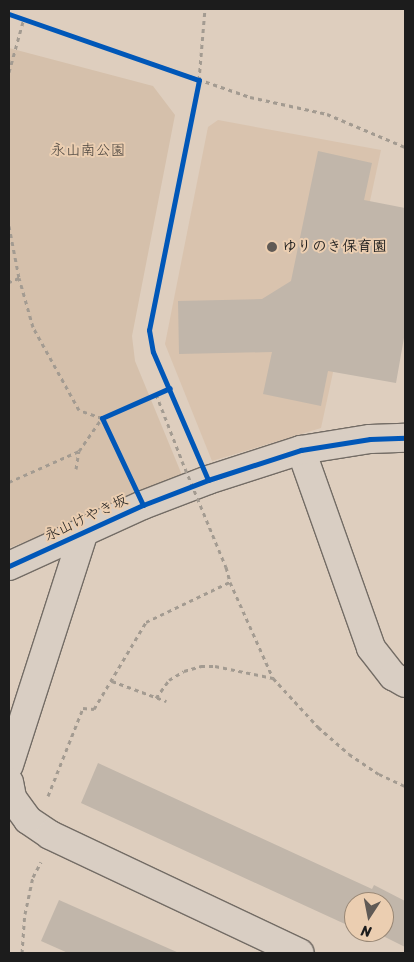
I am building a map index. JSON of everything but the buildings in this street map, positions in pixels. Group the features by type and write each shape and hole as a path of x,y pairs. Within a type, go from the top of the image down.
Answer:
{"street":[{"name":"永山けやき坂","path":"9,566 83,534 143,505 208,480 301,450 370,439 405,438"},
{"path":"301,450 371,648 393,676 405,683"},
{"path":"9,765 83,534"},
{"path":"9,782 12,798 28,820 50,835 300,953"}],"path":[{"path":"205,9 199,80 149,330 153,352 208,480"},
{"path":"9,14 250,97 327,114 405,148"},
{"path":"9,72 24,18"},
{"path":"9,226 19,278 33,328 79,410 102,418 143,505"},
{"path":"9,282 19,278"},
{"path":"76,469 79,451 102,418 170,388"},
{"path":"156,394 226,567 230,582 273,678 318,727 349,754 379,774 405,786"},
{"path":"9,482 79,451"},
{"path":"47,798 83,708 94,709 146,622 230,582"},
{"path":"156,698 169,680 184,670 202,666 215,666 273,678"},
{"path":"112,681 166,701"},
{"path":"22,953 25,914 33,877"}],"shaded area":[{"name":"ゆりのき保育園","path":"218,120 381,150 321,428 212,461 165,344 208,127"}],"green space":[{"name":"永山南公園","path":"9,48 153,86 175,115 132,336 135,361 184,480 9,548"}],"cycle path":[{"path":"9,14 199,80 149,330 153,352 208,480"},
{"path":"143,505 102,418 170,388"},
{"path":"9,566 143,505 208,480 301,450 370,439 405,438"}],"place":[{"name":"ゆりのき保育園","path":"272,247"}]}
